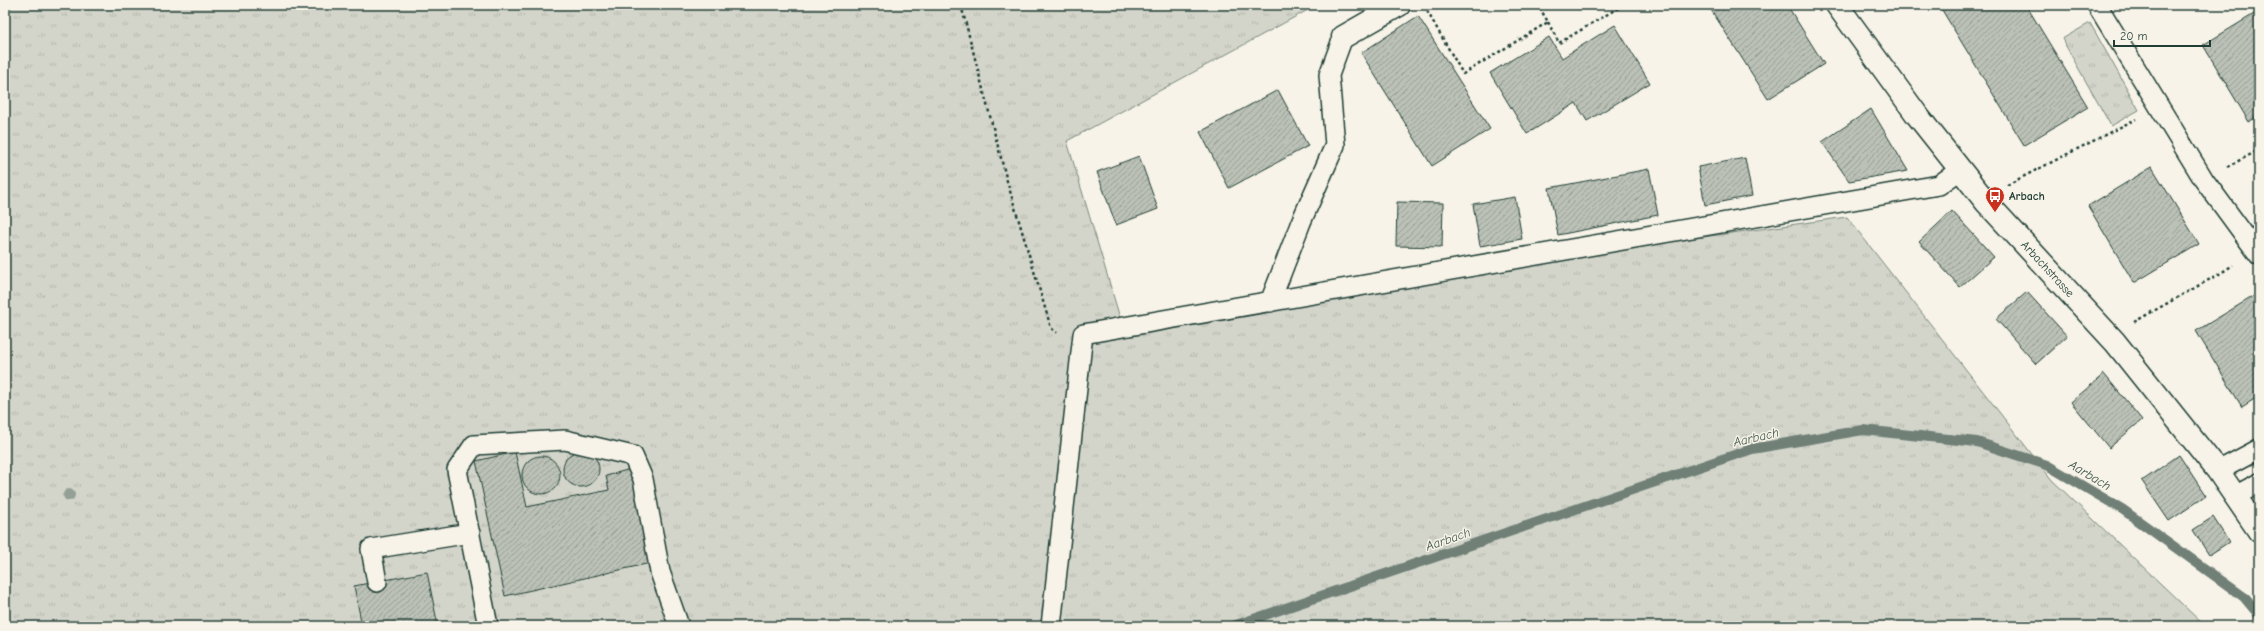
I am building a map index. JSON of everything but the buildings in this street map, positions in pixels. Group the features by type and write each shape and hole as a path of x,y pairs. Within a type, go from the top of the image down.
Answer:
{"street":[{"path":"1343,37 1400,5"},
{"name":"Arbachstrasse","path":"1837,5 1917,115 1960,170 1986,202 2115,342 2218,471 2259,531"}],"lane":[{"path":"2097,5 2204,180 2259,255"},
{"path":"1270,302 1301,222 1335,145 1328,75 1343,37"},
{"path":"1051,626 1083,334 1939,185 1960,170"},
{"path":"488,626 457,470 474,445 565,440 633,456 643,479 660,572 679,626"},
{"path":"2218,471 2259,449"},
{"path":"2235,496 2259,483"},
{"path":"376,582 371,549 470,533"}],"path":[{"path":"961,5 1007,181 1051,328 1081,351"},
{"path":"1424,5 1463,74 1548,22"},
{"path":"1538,5 1559,43 1623,5"},
{"path":"2007,184 2122,125"},
{"path":"2234,164 2259,150"},
{"path":"2132,323 2221,273"}],"green space":[{"path":"5,5 1317,5 1067,141 1120,318 1847,217 2052,480 2205,626 5,626"},
{"path":"2090,23 2139,110 2111,126 2062,39"}],"waterway":[{"name":"Aarbach","path":"1233,626 1752,449 1863,430 1977,442 2047,465 2122,509 2244,597 2259,615"}],"place":[{"name":"Arbach","path":"1995,213"}]}
